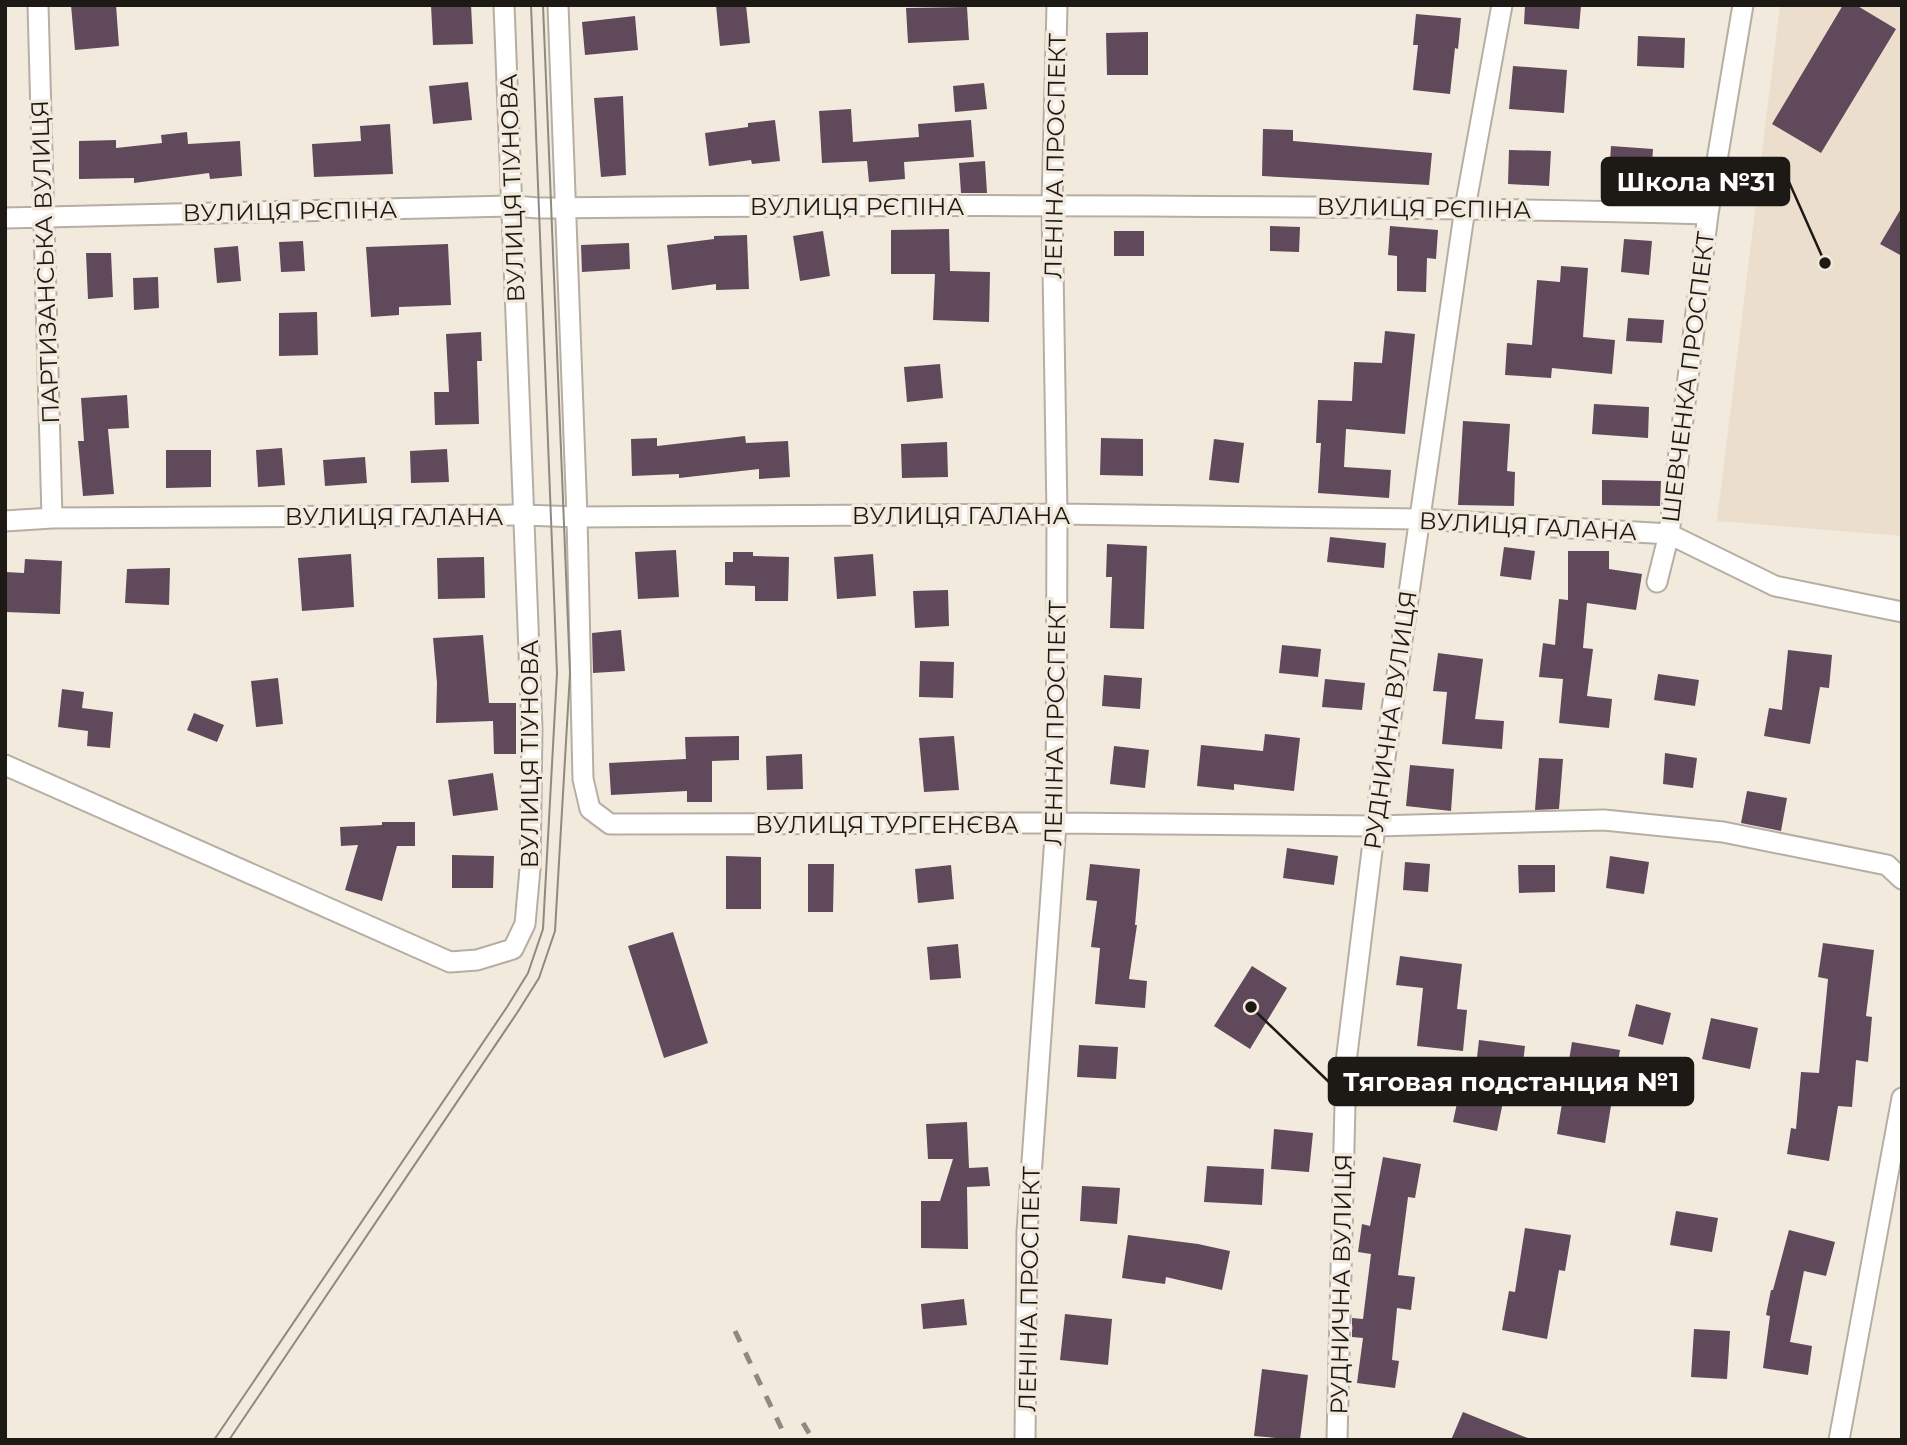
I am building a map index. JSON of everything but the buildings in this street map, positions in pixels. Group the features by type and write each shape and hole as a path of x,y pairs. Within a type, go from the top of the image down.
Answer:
{"street":[{"name":"ПАРТИЗАНСЬКА ВУЛИЦЯ","path":"38,5 52,518"},
{"name":"ВУЛИЦЯ ТІУНОВА","path":"5,765 450,962 477,960 513,949 526,924 530,869 532,729 504,5"},
{"name":"ВУЛИЦЯ ТІУНОВА","path":"558,5 577,517 583,779"},
{"name":"ЛЕНІНА ПРОСПЕКТ","path":"1025,1440 1027,1232 1056,823 1057,514 1052,205 1057,5"},
{"name":"РУДНИЧНА ВУЛИЦЯ","path":"1337,1440 1346,1062 1375,826 1419,519 1465,208 1502,5"},
{"name":"ШЕВЧЕНКА ПРОСПЕКТ","path":"1657,582 1669,534 1708,214 1743,5"},
{"name":"ВУЛИЦЯ РЄПІНА","path":"5,218 513,205 564,208 1052,205 1465,208 1708,214"},
{"name":"ВУЛИЦЯ ГАЛАНА","path":"5,521 52,518 1057,514 1419,519 1669,534 1775,586 1902,612"},
{"name":"ВУЛИЦЯ ТУРГЕНЄВА","path":"583,779 590,809 610,824 1056,823 1375,826 1604,820 1723,832 1895,872"},
{"path":"1839,1440 1902,1098"}],"shaded area":[{"path":"1780,5 1902,5 1902,536 1717,521"}],"tram line":[{"path":"214,1440 507,1007 528,973 543,929 557,673 531,5"},
{"path":"229,1440 517,1013 539,978 555,931 570,673 543,5"}],"railway":[{"path":"735,1331 787,1440"},
{"path":"803,1423 813,1440"}],"place":[{"name":"Школа №31","path":"1825,263"},
{"name":"Тяговая подстанция №1","path":"1251,1007"}]}
